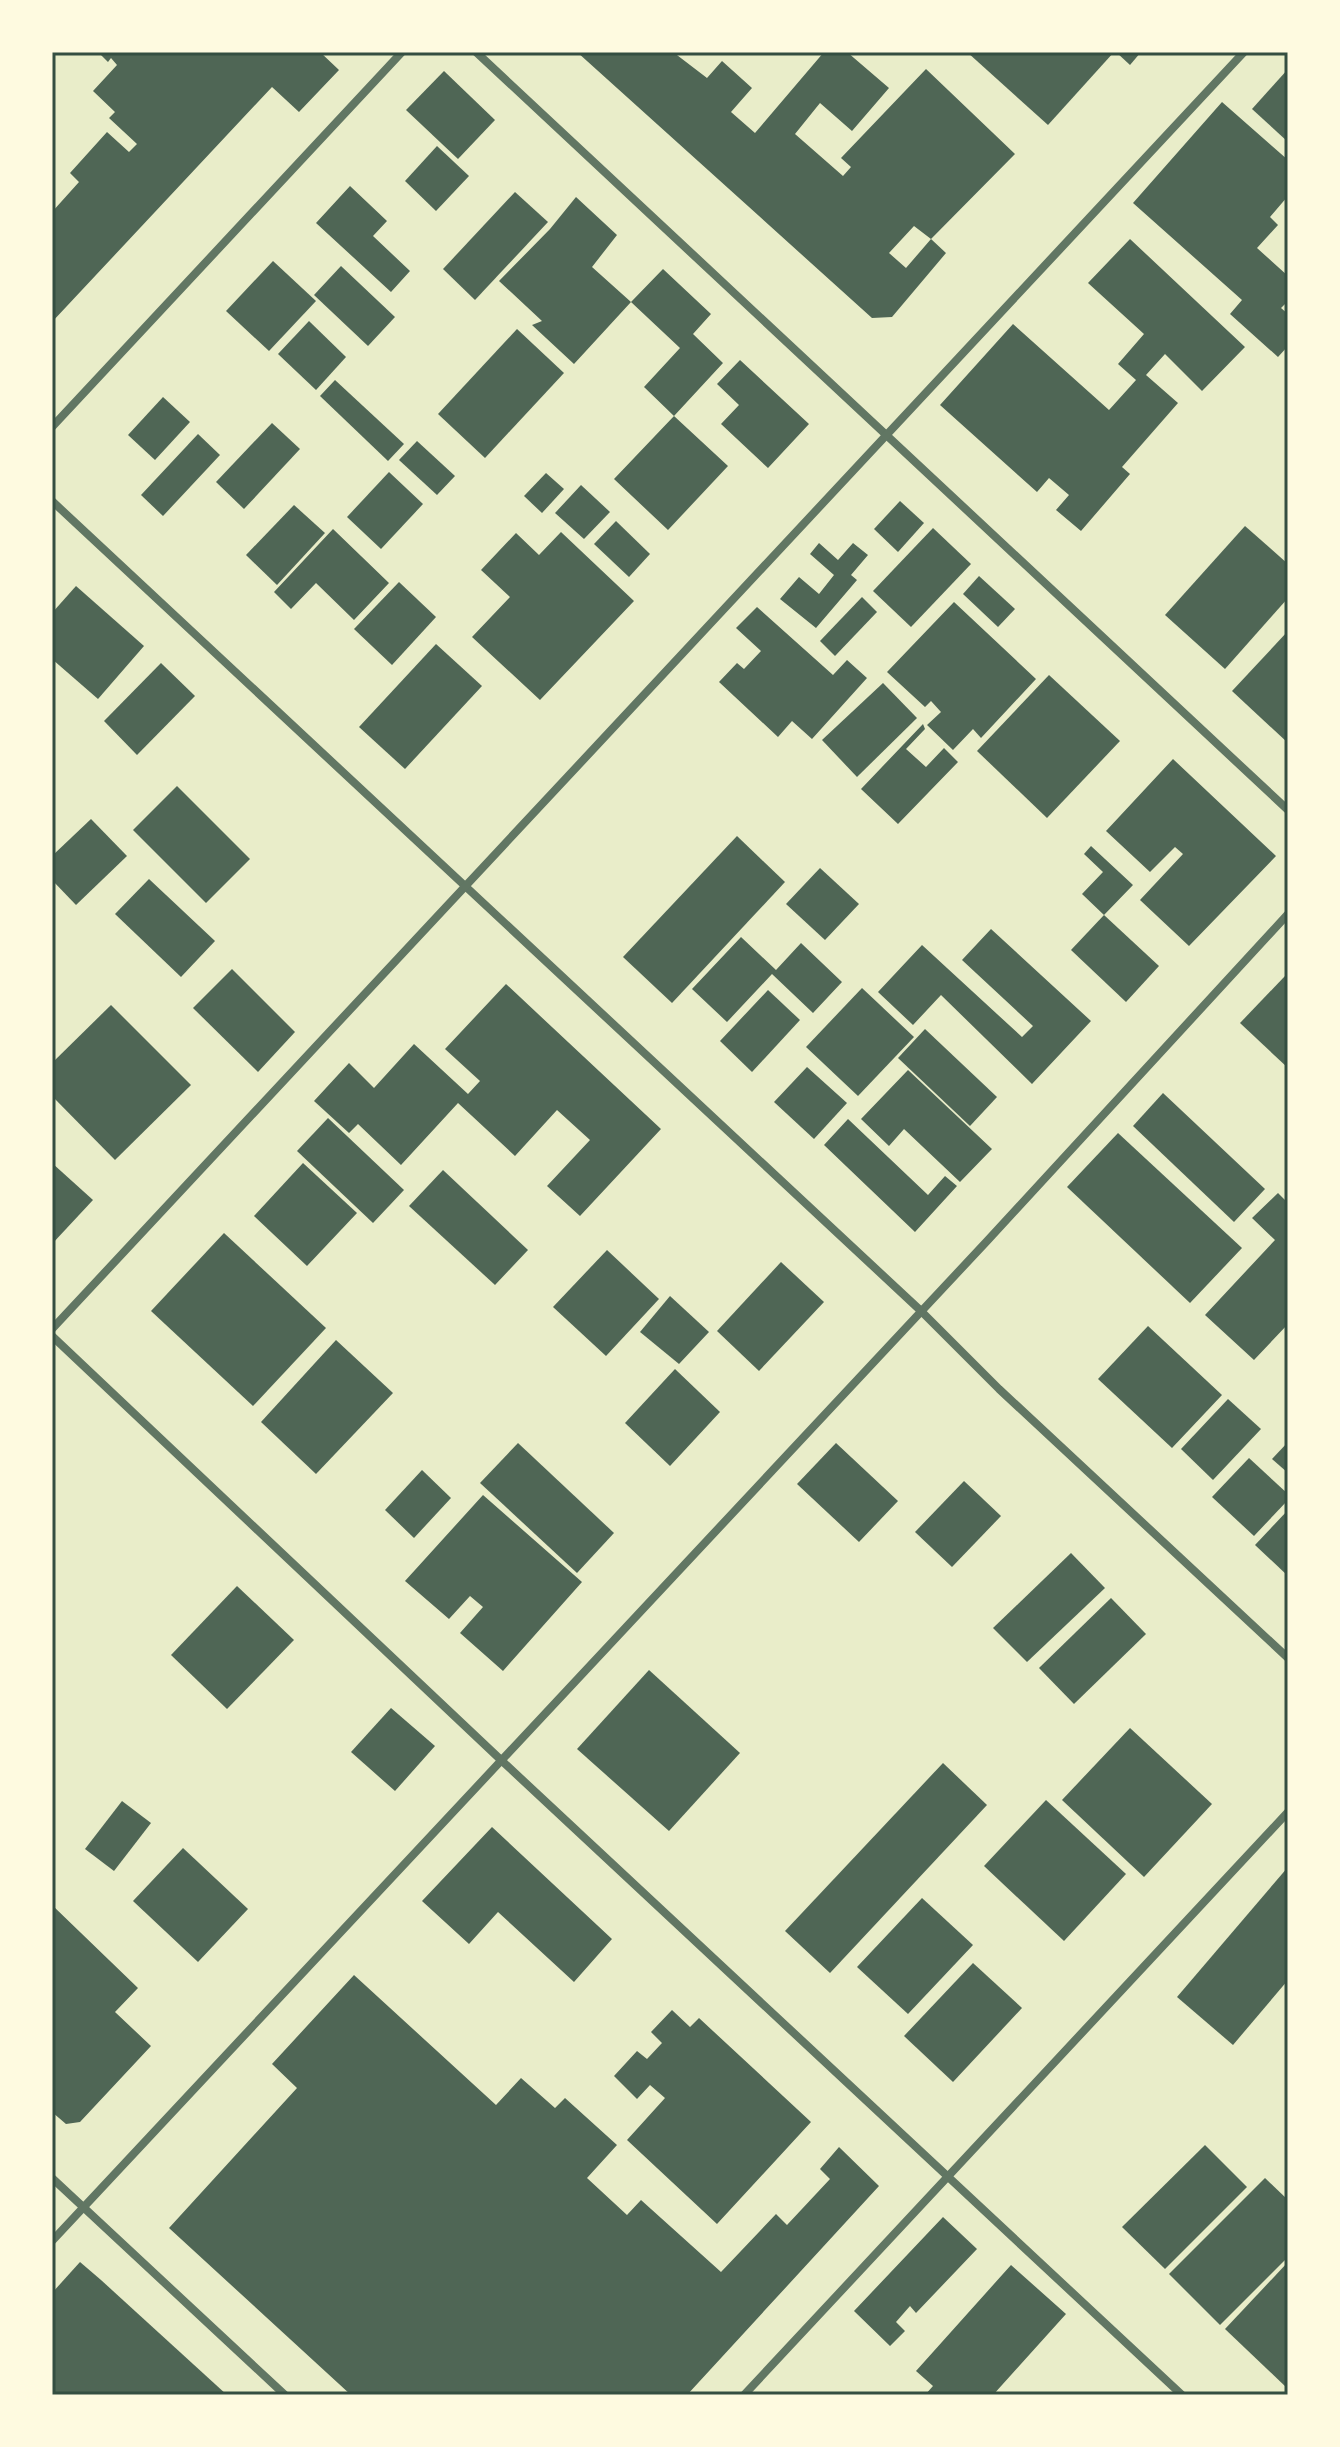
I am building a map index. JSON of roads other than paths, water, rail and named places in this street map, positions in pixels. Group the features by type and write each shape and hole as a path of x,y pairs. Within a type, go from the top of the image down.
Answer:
{"street":[{"path":"52,427 402,52"},
{"path":"476,52 1288,810"},
{"path":"52,1329 1244,52"},
{"path":"52,501 920,1310 999,1389 1288,1658"},
{"path":"52,2241 1288,914"},
{"path":"52,1336 1182,2395"},
{"path":"744,2395 1288,1812"},
{"path":"52,2178 285,2395"}]}
